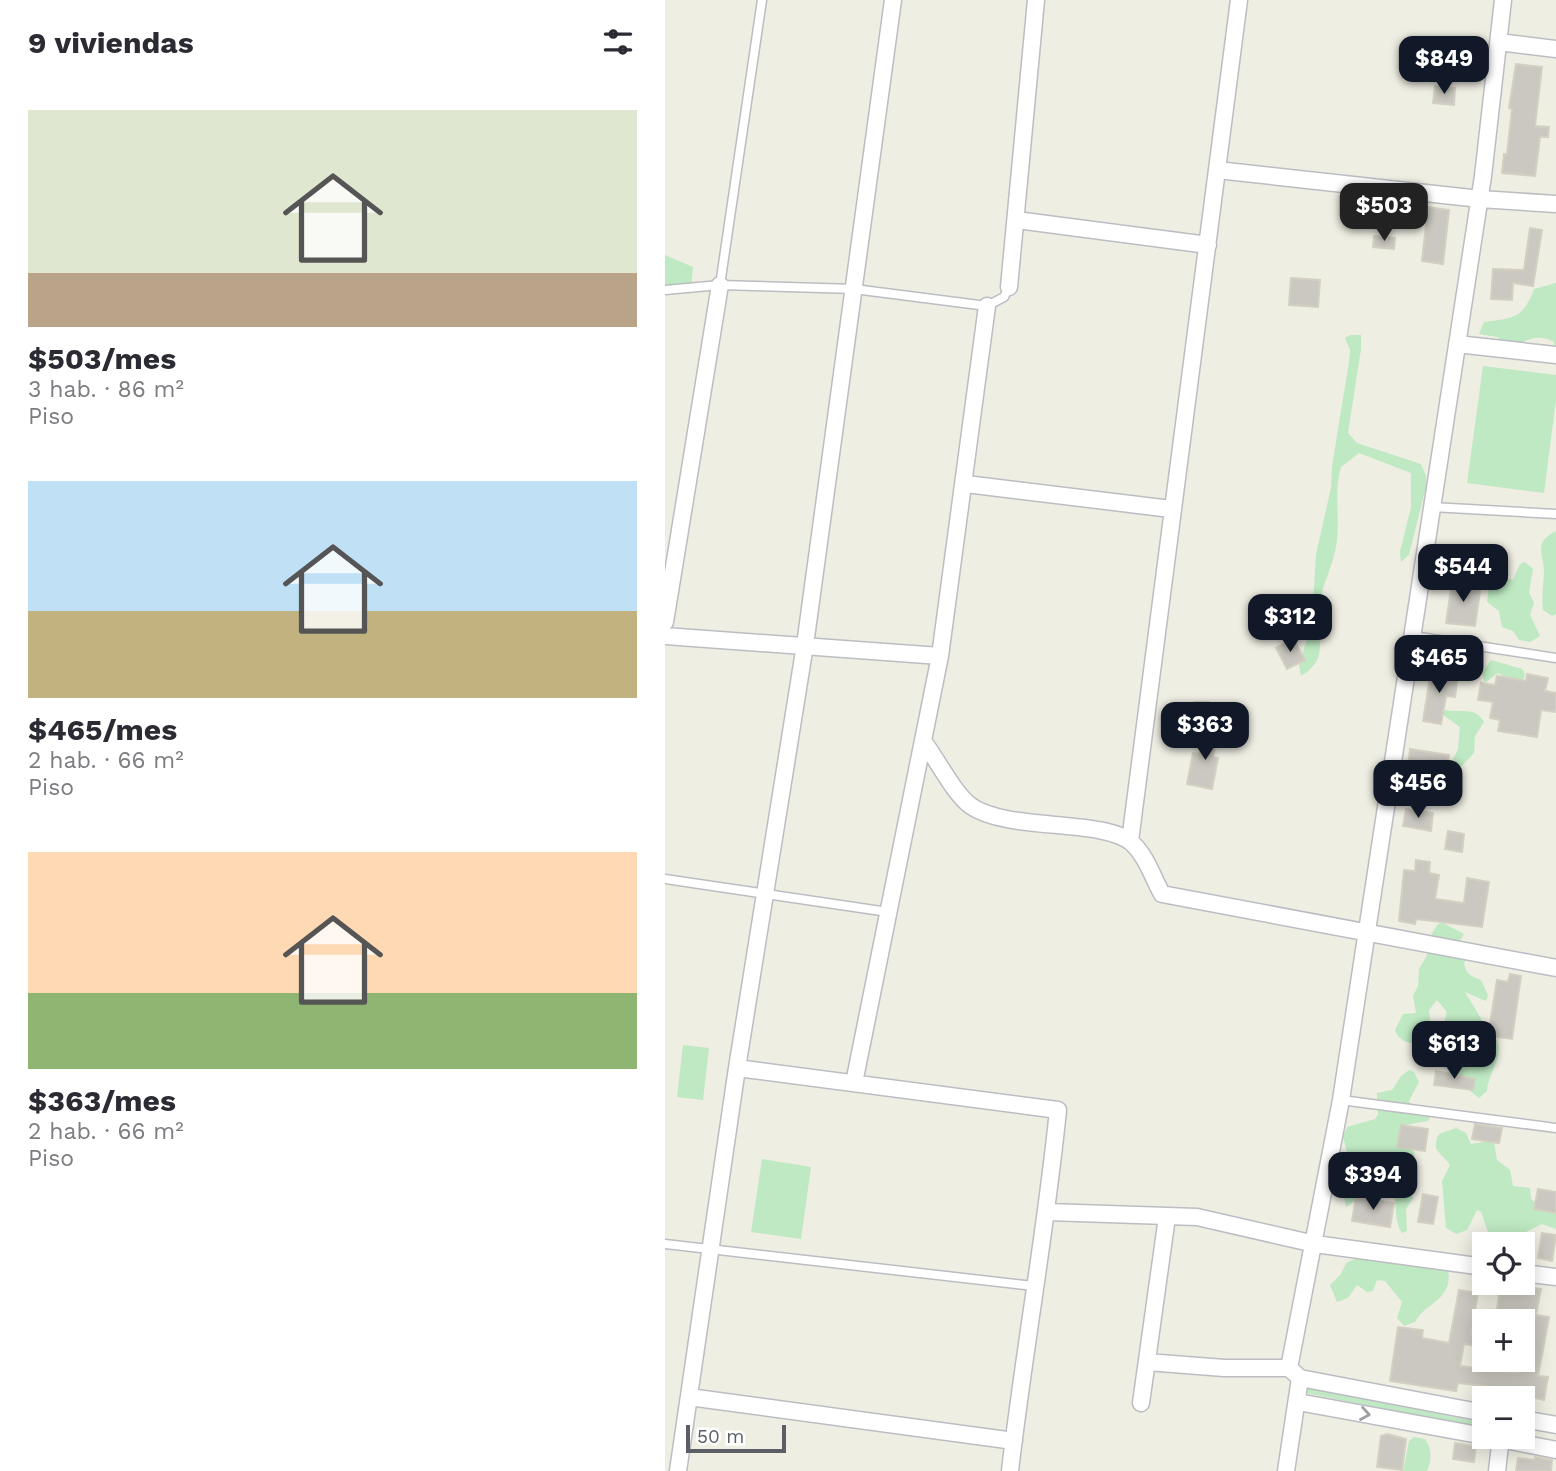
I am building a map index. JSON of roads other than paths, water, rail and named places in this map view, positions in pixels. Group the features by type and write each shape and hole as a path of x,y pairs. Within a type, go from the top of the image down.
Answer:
{"street":[{"path":"678,1471 737,1068 805,645 893,0"},
{"path":"1009,287 1036,0"},
{"path":"1130,841 1239,0"},
{"path":"1286,1471 1297,1402 1294,1373 1341,1100 1480,199 1503,0"},
{"path":"1499,42 1556,49"},
{"path":"1217,170 1480,199 1556,204"},
{"path":"1016,220 1207,244"},
{"path":"665,622 720,285"},
{"path":"854,1083 940,656 966,484 987,306"},
{"path":"1457,344 1556,355"},
{"path":"966,484 1171,509"},
{"path":"665,636 940,656"},
{"path":"923,741 958,793 969,804 982,812 1107,833 1130,841 1145,857 1162,894 1556,968"},
{"path":"737,1068 1058,1110 1048,1212 1034,1286 1010,1471"},
{"path":"1048,1212 1197,1217 1315,1244 1472,1265"},
{"path":"1141,1403 1167,1217"},
{"path":"1535,1274 1556,1277"},
{"path":"1147,1362 1294,1373 1472,1410"},
{"path":"689,1396 1014,1441"},
{"path":"1297,1402 1472,1434"},
{"path":"1535,1421 1556,1425"},
{"path":"1535,1445 1554,1449"},
{"path":"1497,1449 1497,1471"}],"lane":[{"path":"720,285 762,0"},
{"path":"665,290 720,285 853,289 987,306 1004,297 1009,287"},
{"path":"1432,507 1556,514"},
{"path":"1413,636 1556,658"},
{"path":"665,879 888,912"},
{"path":"1341,1100 1556,1128"},
{"path":"665,1244 1034,1286"},
{"path":"1554,1449 1556,1425"}]}
